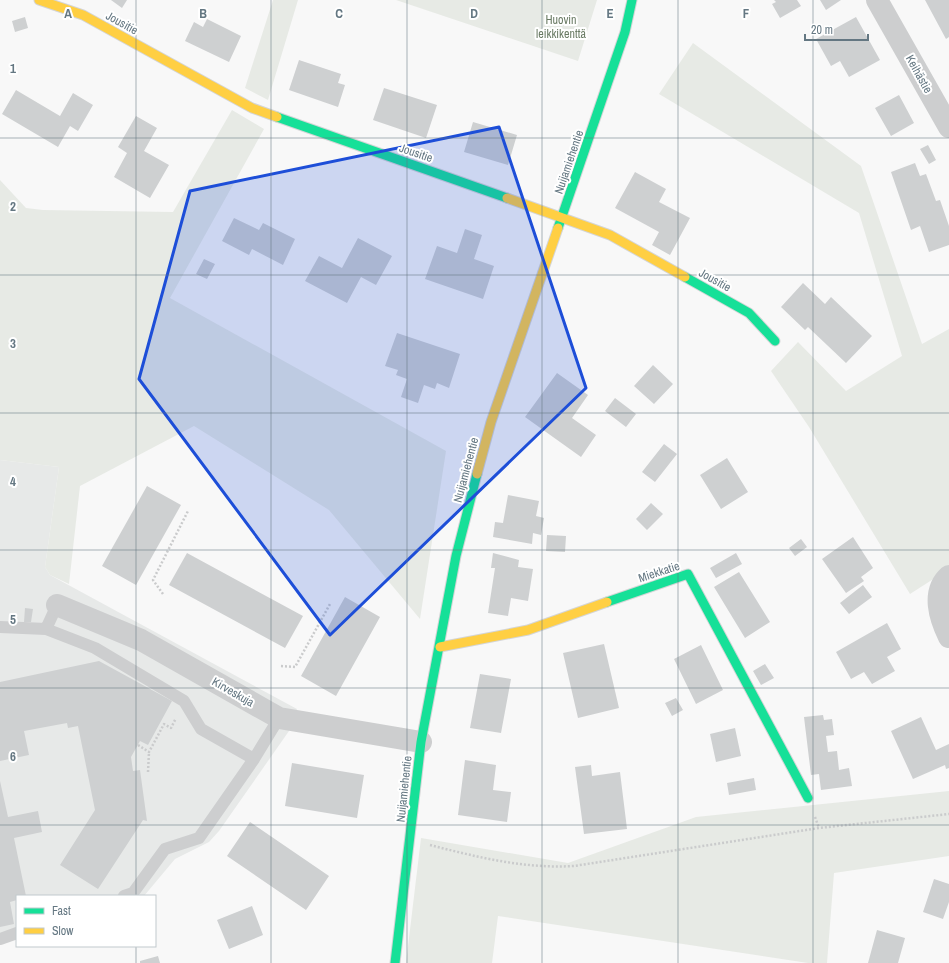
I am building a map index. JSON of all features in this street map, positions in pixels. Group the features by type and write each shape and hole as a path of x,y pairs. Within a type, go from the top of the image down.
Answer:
{"street":[{"name":"Jousitie","path":"39,0 83,15 252,108 563,217 610,235 749,313 775,341"},
{"name":"Nuijamiehentie","path":"395,963 421,742 456,556 472,490 491,422 563,217 625,32 632,0"},
{"name":"Keihästie","path":"877,0 949,127"},
{"name":"Miekkatie","path":"440,647 528,630 688,574 808,798"},
{"path":"949,576 941,588 938,599 944,628 949,637"},
{"name":"Kirveskuja","path":"57,604 141,640 279,718 421,742"}],"lane":[{"path":"46,629 57,604"},
{"path":"0,627 46,629 94,648 184,701 201,729 254,759"},
{"path":"127,895 133,893 165,849 198,838 254,759 279,718"},
{"path":"0,939 16,933"}],"path":[{"path":"163,594 153,580 188,511"},
{"path":"281,666 295,667 330,604"},
{"path":"148,772 149,752 164,724"},
{"path":"138,745 149,752"},
{"path":"428,844 472,856 546,868 574,866 819,828 949,814"}],"highlighted area":[{"path":"499,127 586,388 330,635 139,379 190,191"}],"shaded area":[{"path":"0,460 59,467 45,567 50,575 297,709 289,731 219,831 209,842 175,859 145,895 16,895 16,938 0,944"}],"green space":[{"path":"273,0 298,0 268,100 245,88"},
{"name":"Huovin leikkikenttä","path":"396,0 597,0 578,61"},
{"path":"693,43 861,166 922,344 949,329 949,569 910,594 809,427 771,371 798,342 846,391 902,356 859,213 659,94"},
{"path":"232,110 264,129 170,298 446,451 420,619 329,510 194,426 80,486 69,584 50,575 45,567 59,467 0,460 0,180 26,208 43,210 173,212"},
{"path":"949,791 949,856 834,873 827,963 808,963 498,916 492,963 406,963 421,838 568,863 696,817"}],"building":[{"path":"111,0 127,0 122,8"},
{"path":"774,0 797,0 801,6 780,18 772,4 776,2"},
{"path":"820,0 841,0 826,10"},
{"path":"925,0 949,0 949,37 946,39"},
{"path":"25,17 28,28 15,32 12,21"},
{"path":"856,17 880,60 849,77 840,61 831,66 816,39"},
{"path":"207,19 241,36 229,62 185,41 194,22 203,27"},
{"path":"299,60 341,74 338,83 345,85 338,107 289,90"},
{"path":"384,88 437,105 426,138 373,120"},
{"path":"16,90 60,116 73,93 93,105 78,131 70,126 58,147 2,114"},
{"path":"899,95 914,123 891,136 875,108"},
{"path":"136,116 157,128 144,151 169,165 150,198 114,177 127,153 118,147"},
{"path":"473,122 517,135 508,165 464,152"},
{"path":"928,145 936,160 929,164 920,149"},
{"path":"915,163 920,176 926,174 936,201 940,200 949,226 949,245 929,252 920,226 911,230 891,172"},
{"path":"635,172 666,189 659,202 690,218 670,255 652,245 659,232 615,208"},
{"path":"234,218 259,230 263,223 295,239 283,265 252,249 249,255 222,241"},
{"path":"465,229 482,235 474,259 494,266 483,299 425,279 437,246 457,253"},
{"path":"358,238 392,256 376,285 361,277 347,303 305,281 319,256 342,268"},
{"path":"204,259 215,264 207,279 196,274"},
{"path":"803,283 825,304 831,297 872,336 846,363 808,327 805,330 781,307"},
{"path":"397,333 460,354 449,388 437,383 435,389 424,385 418,403 401,397 407,379 396,375 398,370 385,366"},
{"path":"653,365 673,384 654,404 634,386"},
{"path":"557,373 588,395 572,418 596,435 581,457 525,417"},
{"path":"615,398 636,414 626,427 605,411"},
{"path":"664,444 677,454 655,482 642,472"},
{"path":"727,458 748,492 721,509 700,475"},
{"path":"147,486 181,505 136,585 102,566"},
{"path":"508,495 539,501 536,516 544,518 541,535 533,533 532,544 493,537 495,522 503,523"},
{"path":"651,503 663,514 647,530 636,519"},
{"path":"547,535 566,536 565,552 546,551"},
{"path":"853,537 873,568 861,577 864,581 846,593 822,559"},
{"path":"801,539 807,547 795,556 789,548"},
{"path":"187,553 303,616 285,648 169,585"},
{"path":"493,553 519,560 518,567 533,569 528,601 511,598 508,616 488,613 495,568 491,568"},
{"path":"736,553 742,564 716,578 710,568"},
{"path":"739,572 770,622 745,638 714,587"},
{"path":"863,585 872,597 849,614 840,603"},
{"path":"345,597 380,617 336,696 301,676"},
{"path":"25,608 33,609 31,622 24,622"},
{"path":"887,623 901,649 887,657 895,671 872,684 864,672 851,679 836,652"},
{"path":"604,644 619,708 578,718 563,653"},
{"path":"701,645 723,690 696,704 674,659"},
{"path":"99,661 172,701 148,745 140,741 131,757 133,771 140,770 147,821 143,820 98,889 60,865 95,810 78,726 68,728 67,723 24,731 29,755 0,761 0,682"},
{"path":"765,664 774,678 761,685 753,671"},
{"path":"480,674 511,679 501,733 470,728"},
{"path":"676,698 683,710 672,716 665,703"},
{"path":"823,715 824,720 832,719 834,735 826,736 828,752 837,751 839,770 849,768 852,786 821,790 819,774 811,775 804,717"},
{"path":"921,717 936,750 949,744 949,768 946,769 945,765 913,779 891,731"},
{"path":"735,728 741,756 716,762 710,734"},
{"path":"465,760 496,765 493,790 511,792 507,822 458,815"},
{"path":"292,763 364,775 357,818 285,806"},
{"path":"591,765 592,776 620,772 627,829 584,834 575,767"},
{"path":"754,778 756,790 729,795 727,783"},
{"path":"0,781 8,817 38,811 42,832 14,838 26,895 16,895 16,900 10,902 14,924 0,927"},
{"path":"250,822 329,876 306,910 227,856"},
{"path":"934,879 949,884 949,902 943,919 923,912"},
{"path":"252,906 263,935 229,949 217,920"},
{"path":"877,930 905,938 898,963 868,963"},
{"path":"158,956 160,963 140,963 140,961"}],"traffic: fast":[{"path":"558,228 625,32 632,0"},
{"path":"277,117 507,198"},
{"path":"685,277 749,313 775,341"},
{"path":"395,963 421,742 456,556 477,474"},
{"path":"607,602 688,574 808,798"}],"traffic: slow":[{"path":"39,0 83,15 252,108 277,117"},
{"path":"507,198 610,235 685,277"},
{"path":"477,474 491,422 558,228"},
{"path":"440,647 528,630 607,602"}]}
